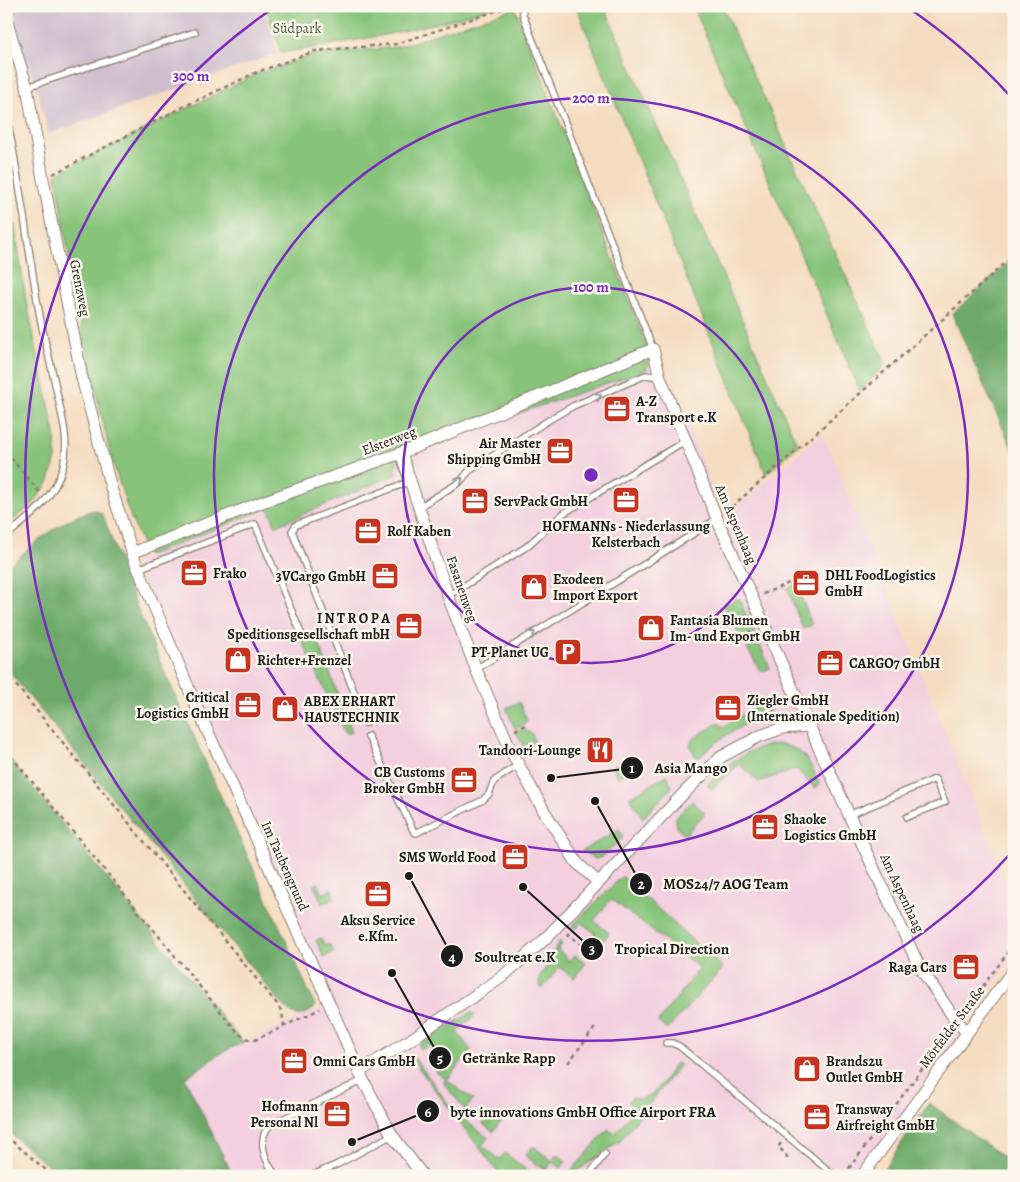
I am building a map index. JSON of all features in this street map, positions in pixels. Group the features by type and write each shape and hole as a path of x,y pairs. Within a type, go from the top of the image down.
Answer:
{"street":[{"name":"Grenzweg","path":"6,19 27,87 82,378 111,488 135,561"},
{"name":"Am Aspenhaag","path":"653,348 660,377 717,519 808,726 919,966 957,1022 967,1032"},
{"name":"Elsterweg","path":"135,561 265,501 401,453 653,348"},
{"name":"Fasanenweg","path":"401,453 448,596 476,668 518,765 544,812 577,863 598,882"},
{"name":"Im Taubengrund","path":"135,561 196,708 361,1076 392,1135 423,1176"},
{"path":"361,1076 502,977 558,926 598,882 721,757 760,736 783,728 808,726"},
{"name":"Mörfelder Straße","path":"862,1176 1014,969"}],"lane":[{"name":"Am Aspenhaag","path":"522,6 523,15 653,348"},
{"path":"27,87 195,32"},
{"path":"6,114 41,323 64,428 66,454 56,484 47,500 6,536"},
{"path":"419,507 460,482 469,471 566,410 646,375 660,377"},
{"path":"448,596 526,547 564,513 686,441"},
{"path":"366,723 292,531 296,525 411,481"},
{"path":"476,668 717,519"},
{"path":"135,561 255,524 301,633"},
{"path":"368,736 416,833 483,800 489,794 494,781 518,765"},
{"path":"849,814 935,779 945,802 907,817"},
{"path":"666,1043 679,1046 835,1176"},
{"path":"277,1176 264,1154 262,1140 266,1129 270,1125 361,1076"},
{"path":"311,1176 392,1135"},
{"path":"588,1176 604,1154"}],"path":[{"path":"43,179 179,109 255,73 284,62 315,51 396,44 511,6"},
{"path":"717,519 835,416 1014,254"},
{"path":"6,452 47,500"},
{"path":"752,598 794,581"},
{"path":"741,638 763,624"},
{"path":"6,673 277,1004 282,1012 284,1026"},
{"path":"6,750 239,1034 250,1040 255,1040 330,1004"},
{"path":"558,926 597,958"},
{"path":"843,1176 1014,944"},
{"path":"568,1064 597,1025"},
{"path":"787,1135 778,1147 786,1154 788,1161"},
{"path":"6,1136 54,1176"}],"shaded area":[{"path":"10,6 263,6 278,53 49,134 36,86"},
{"path":"662,359 724,517 823,433 1014,902 1014,956 859,1176 233,1176 185,1078 223,1052 330,1004 135,561"}],"green space":[{"name":"Südpark","path":"266,6 495,6 416,28 281,53"},
{"path":"576,6 604,6 798,446 766,474"},
{"path":"693,6 722,6 886,364 860,391"},
{"path":"515,8 648,349 651,358 646,370 458,434 396,458 398,465 394,467 397,474 276,526 268,508 147,556 128,510 110,453 77,308 56,174 256,74 314,55 397,47"},
{"path":"6,167 26,300 55,433 56,459 48,483 33,504 6,526"},
{"path":"1014,258 1014,453 952,314"},
{"path":"95,510 104,517 125,577 149,636 315,1005 314,1009 305,1014 295,1015 284,1007 6,668 6,568 59,526 70,519"},
{"path":"796,584 812,625 803,629 787,588"},
{"path":"739,598 770,668 761,672 723,606"},
{"path":"315,634 352,732 345,734 302,641"},
{"path":"519,702 527,720 522,726 515,729 506,708"},
{"path":"764,702 770,712 733,731 700,757 696,757 690,746 692,740 719,722 722,727"},
{"path":"523,729 532,734 535,742 523,746 516,732"},
{"path":"778,744 795,749 801,753 809,763 820,785 814,788 797,769 759,782 739,764 712,789 707,785 730,764 748,752 768,745"},
{"path":"6,755 237,1036 244,1042 223,1052 185,1078 233,1176 60,1176 6,1130"},
{"path":"625,759 633,768 618,777 613,766"},
{"path":"667,775 672,787 643,818 630,797"},
{"path":"692,801 705,813 685,835 676,827 676,817"},
{"path":"619,829 623,837 602,857 595,859 582,851"},
{"path":"622,876 723,968 667,1030 658,1022 700,968 611,899 594,921 609,933 597,948 589,940 595,933 582,923 576,929 572,926"},
{"path":"318,883 323,894 332,889 334,899 322,904 314,885"},
{"path":"321,938 325,946 329,944 334,951 324,958 316,940"},
{"path":"559,941 562,944 558,950 570,961 575,955 586,963 574,978 559,967 542,989 539,984 540,977"},
{"path":"472,1012 475,1015 457,1032 471,1050 447,1080 436,1072 445,1066 430,1044 421,1050 419,1045"},
{"path":"411,1053 454,1112 488,1138 482,1145 499,1159 505,1153 534,1176 501,1176 417,1066 409,1054"},
{"path":"676,1063 680,1065 620,1141 570,1176 566,1176 608,1129 615,1134 635,1108 629,1103 632,1097 639,1099 652,1094"},
{"path":"447,1080 473,1100 465,1110 443,1082"},
{"path":"929,1103 1014,1165 1014,1176 879,1176"},
{"path":"491,1114 501,1121 493,1132 483,1124"},
{"path":"533,1146 552,1161 557,1154 566,1161 561,1168 552,1162 547,1169 544,1169 525,1156"}],"place":[{"name":"A-Z Transport e.K","path":"617,409"},
{"name":"Air Master Shipping GmbH","path":"560,451"},
{"name":"HOFMANNs - Niederlassung Kelsterbach","path":"626,500"},
{"name":"ServPack GmbH","path":"475,501"},
{"name":"Rolf Kaben","path":"368,531"},
{"name":"Frako","path":"194,573"},
{"name":"3VCargo GmbH","path":"385,576"},
{"name":"DHL FoodLogistics GmbH","path":"806,583"},
{"name":"Exodeen Import Export","path":"534,587"},
{"name":"I N T R O P A Speditionsgesellschaft mbH","path":"409,626"},
{"name":"Fantasia Blumen Im- und Export GmbH","path":"651,628"},
{"name":"PT-Planet UG","path":"568,652"},
{"name":"Richter+Frenzel","path":"238,660"},
{"name":"CARGO7 GmbH","path":"830,663"},
{"name":"Critical Logistics GmbH","path":"248,705"},
{"name":"Ziegler GmbH (Internationale Spedition)","path":"728,708"},
{"name":"ABEX ERHART HAUSTECHNIK","path":"285,709"},
{"name":"Tandoori-Lounge","path":"600,750"},
{"name":"Asia Mango","path":"551,778"},
{"name":"CB Customs Broker GmbH","path":"464,780"},
{"name":"MOS24/7 AOG Team","path":"595,801"},
{"name":"Shaoke Logistics GmbH","path":"765,827"},
{"name":"SMS World Food","path":"515,857"},
{"name":"Soultreat e.K","path":"409,876"},
{"name":"Tropical Direction","path":"523,887"},
{"name":"Aksu Service e.Kfm.","path":"378,894"},
{"name":"Raga Cars","path":"966,967"},
{"name":"Getränke Rapp","path":"392,973"},
{"name":"Omni Cars GmbH","path":"294,1061"},
{"name":"Brands2u Outlet GmbH","path":"807,1069"},
{"name":"Hofmann Personal Nl","path":"337,1114"},
{"name":"Transway Airfreight GmbH","path":"817,1117"},
{"name":"byte innovations GmbH Office Airport FRA","path":"352,1142"}]}
